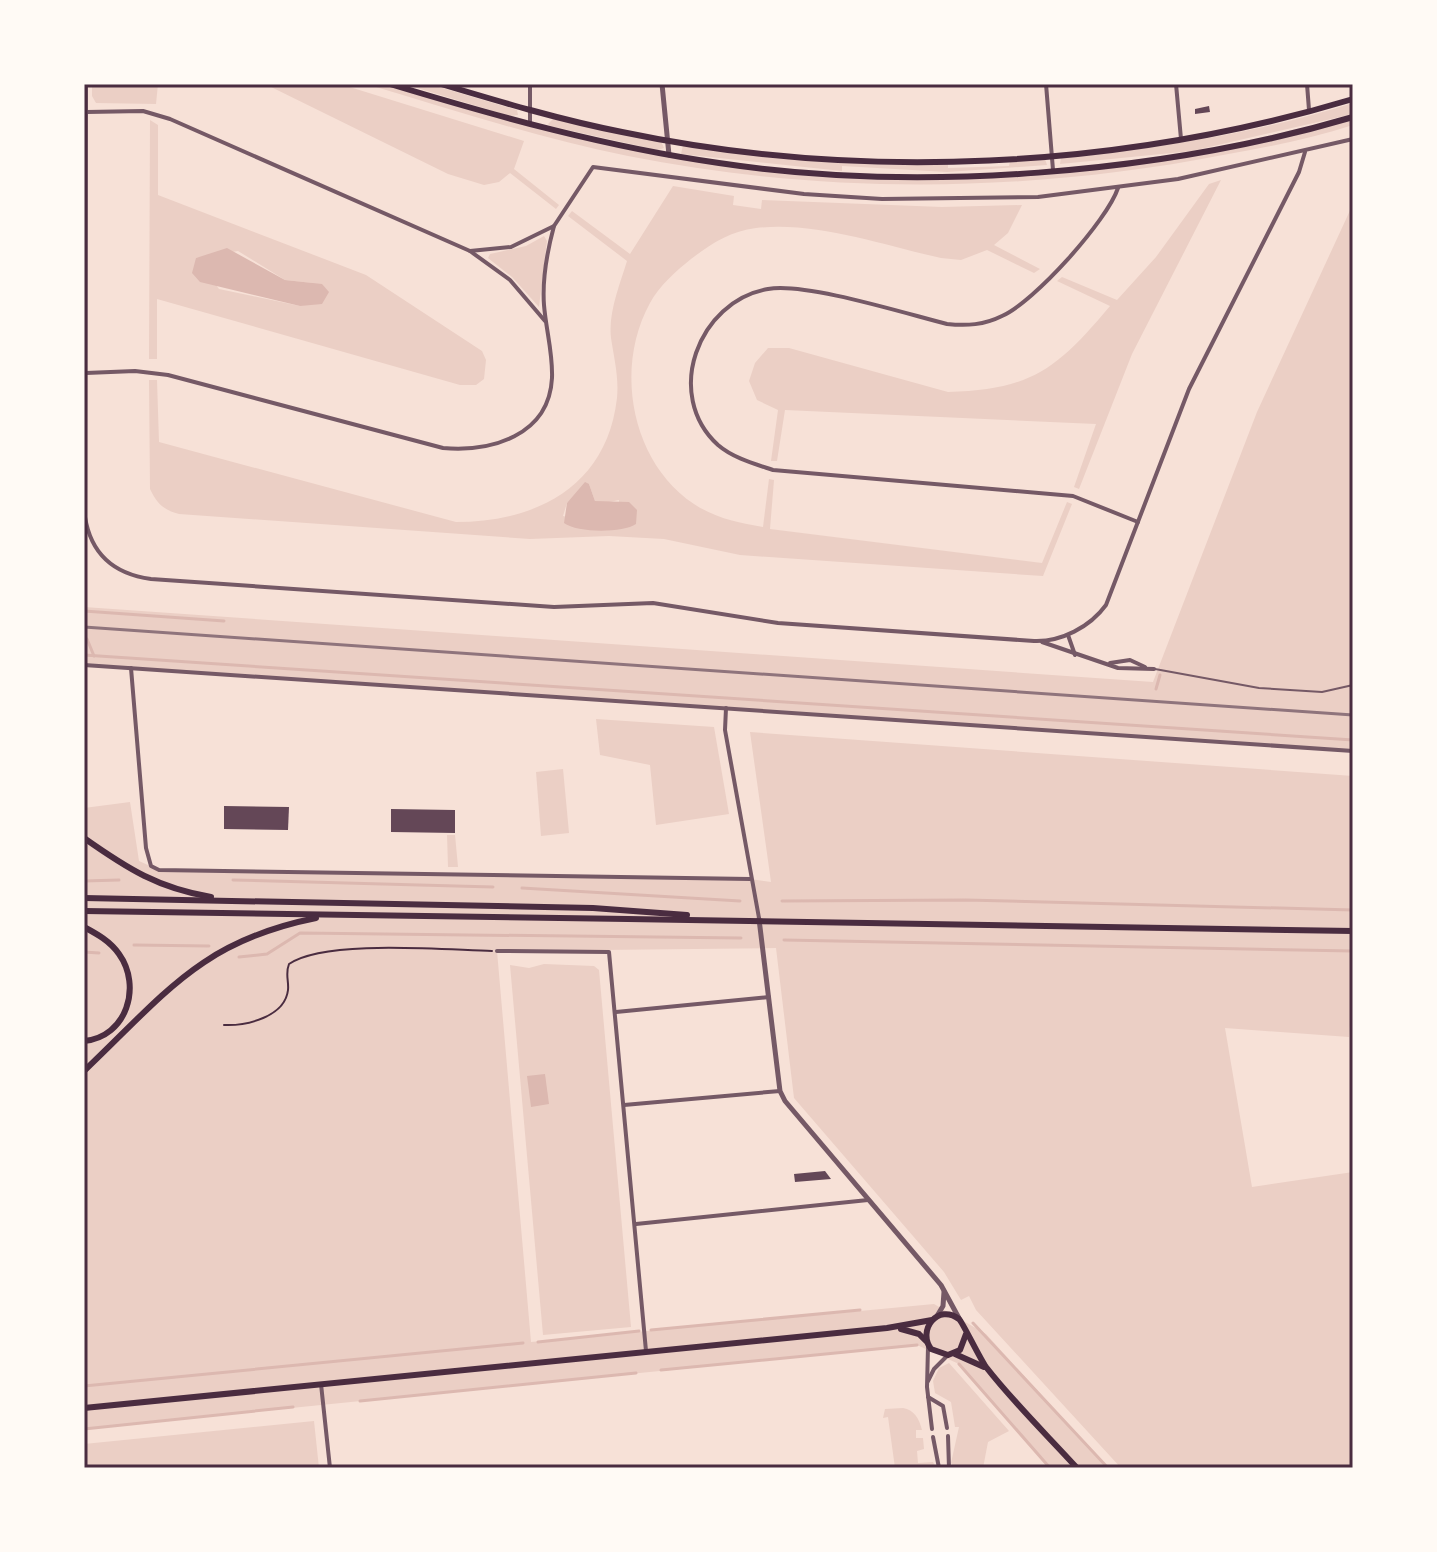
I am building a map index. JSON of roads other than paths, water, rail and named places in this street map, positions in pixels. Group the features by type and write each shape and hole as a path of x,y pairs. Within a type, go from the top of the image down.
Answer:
{"main road":[{"path":"390,84 530,125 669,155 749,167 858,175 967,175 1053,170 1214,149 1353,117"},
{"path":"441,84 530,110 667,140 856,160 956,160 1052,155 1181,139 1309,113 1353,99"},
{"path":"84,838 138,875 171,890 231,901"},
{"path":"84,898 593,908 722,918"},
{"path":"84,911 591,921 759,918 1353,931"},
{"path":"84,1071 161,995 212,954 253,933 328,916"},
{"path":"84,927 108,941 119,954 131,990 125,1012 112,1029 84,1041"},
{"path":"84,1408 887,1328 950,1315 962,1322 990,1372 1077,1468"},
{"path":"927,1343 926,1329 934,1318"},
{"path":"887,1328 910,1331 936,1353 973,1360 990,1372"},
{"path":"951,1355 963,1346 966,1334"}],"street":[{"path":"86,84 85,517 91,541 102,556 125,574 151,579 529,605 653,603 778,623 1040,642 1133,671 1146,668"},
{"path":"530,84 530,125"},
{"path":"662,84 669,155"},
{"path":"1046,84 1053,170"},
{"path":"1176,84 1181,139"},
{"path":"1307,84 1309,113"},
{"path":"86,112 143,111 170,119 470,251 510,280 546,323"},
{"path":"86,373 135,371 168,375 443,448 471,451 508,441 526,431 539,415 550,393 552,378 544,284 554,226 590,169 597,167 736,187 882,199 1038,197 1118,188 1305,152 1353,139"},
{"path":"1040,642 1068,635 1098,616 1106,605 1189,389 1299,172 1305,152"},
{"path":"1118,188 1114,201 1052,275 1021,305 1003,316 969,326 947,324 812,292 767,289 750,293 721,311 705,332 691,369 693,397 706,429 718,445 746,462 773,470 1073,496 1138,522"},
{"path":"470,251 511,247 554,226"},
{"path":"1068,635 1075,655"},
{"path":"1110,663 1130,660 1154,669"},
{"path":"84,665 1353,751"},
{"path":"131,668 146,848 151,866 169,870 750,879"},
{"path":"726,708 725,730 759,918 780,1091 785,1101 943,1287 962,1322"},
{"path":"497,951 609,952 646,1352"},
{"path":"615,1012 769,997"},
{"path":"624,1105 780,1091"},
{"path":"635,1224 868,1200"},
{"path":"934,1318 943,1306 943,1287"},
{"path":"927,1343 927,1387 932,1429"},
{"path":"927,1387 934,1369 951,1355"},
{"path":"321,1384 330,1468"},
{"path":"928,1397 943,1406 947,1428"},
{"path":"948,1436 949,1468"},
{"path":"933,1437 939,1468"},
{"path":"936,1448 948,1447"}],"lane":[{"path":"1154,669 1259,688 1322,692 1353,685"}],"waterway":[{"path":"84,611 224,621"},
{"path":"87,639 94,656"},
{"path":"84,655 1353,740"},
{"path":"1156,689 1160,675"},
{"path":"84,881 119,880"},
{"path":"233,880 493,887"},
{"path":"522,888 740,901"},
{"path":"782,901 966,900 1353,910"},
{"path":"239,957 267,954 300,933 741,938"},
{"path":"784,940 1353,951"},
{"path":"134,945 209,946"},
{"path":"84,952 99,953"},
{"path":"651,1330 860,1310"},
{"path":"973,1323 1108,1468"},
{"path":"538,1342 639,1331"},
{"path":"84,1386 523,1343"},
{"path":"661,1370 917,1345"},
{"path":"959,1364 1050,1468"},
{"path":"360,1401 636,1373"},
{"path":"84,1429 293,1407"}],"railway":[{"path":"84,627 1353,715"}]}
